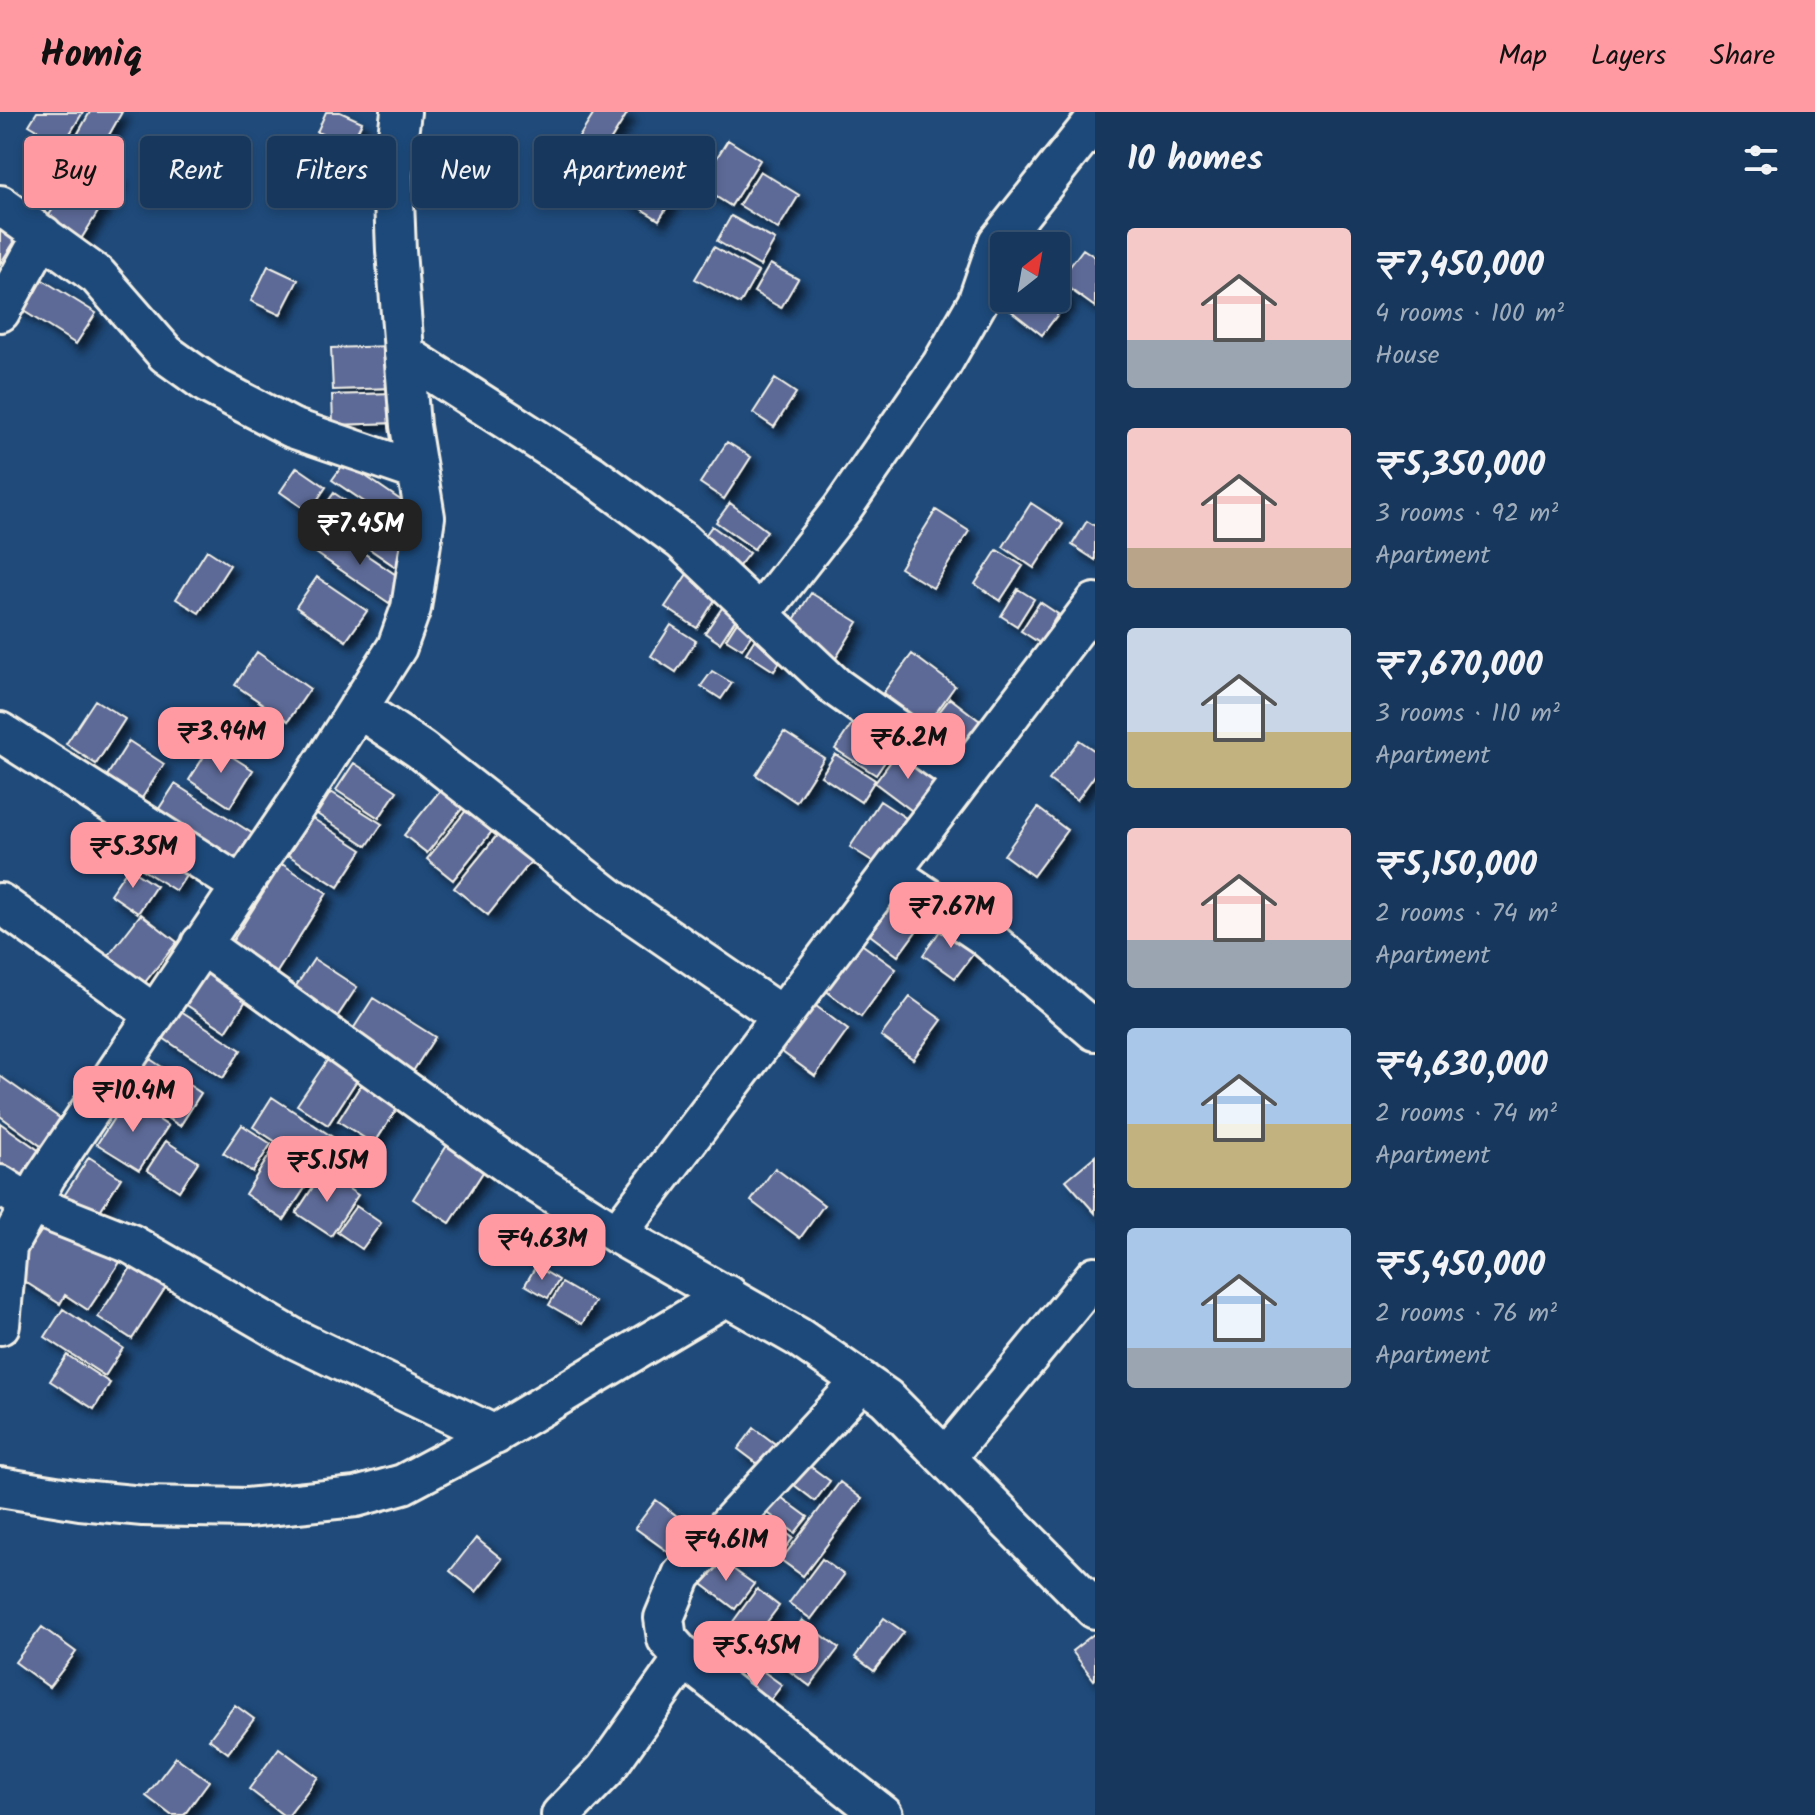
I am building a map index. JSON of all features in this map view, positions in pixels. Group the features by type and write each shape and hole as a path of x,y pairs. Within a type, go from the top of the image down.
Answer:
{"street":[{"path":"0,1325 15,1194 154,1014 241,886 397,647 411,608 425,517 404,354 393,174 401,112"},
{"path":"760,614 842,509 942,364 977,303 998,242 1095,120"},
{"path":"0,205 98,276 166,354 208,384 292,428 417,471"},
{"path":"0,312 43,235"},
{"path":"404,354 478,399 648,515 682,541 836,687 963,777"},
{"path":"617,1234 1095,603"},
{"path":"358,708 421,750 610,898 780,1015"},
{"path":"0,732 241,886"},
{"path":"891,873 983,935 1095,1031"},
{"path":"0,903 154,1014"},
{"path":"201,944 491,1153 617,1234 728,1295 886,1398 947,1456 1095,1609"},
{"path":"15,1194 131,1244 295,1339 495,1435"},
{"path":"947,1456 1095,1276"},
{"path":"0,1487 143,1506 247,1508 356,1497 403,1484 495,1435 728,1295"},
{"path":"862,1381 682,1575 664,1618 667,1639 684,1658 883,1815"},
{"path":"561,1815 605,1770 684,1658"}],"building":[{"path":"37,112 83,112 68,136 48,136 29,125"},
{"path":"90,112 122,112 108,136 77,136"},
{"path":"326,112 340,112 362,122 355,136 326,136 317,132"},
{"path":"595,112 628,112 613,136 580,136"},
{"path":"728,140 760,160 731,206 715,196 715,161"},
{"path":"760,171 799,195 778,229 739,205"},
{"path":"54,208 100,208 78,244 44,223"},
{"path":"640,208 667,208 659,220"},
{"path":"731,216 775,240 760,266 717,241"},
{"path":"0,220 20,233 0,264"},
{"path":"714,247 758,272 740,304 695,279"},
{"path":"1083,249 1095,257 1095,307 1070,289 1070,266"},
{"path":"770,264 798,279 781,308 754,292"},
{"path":"268,266 298,280 280,315 251,301"},
{"path":"33,274 96,313 76,344 14,305"},
{"path":"1013,312 1059,312 1042,335"},
{"path":"391,346 392,388 333,390 331,348"},
{"path":"775,379 796,393 774,427 753,413"},
{"path":"395,393 396,423 333,425 332,395"},
{"path":"727,442 751,457 724,499 700,483"},
{"path":"345,462 418,512 406,530 332,480"},
{"path":"297,467 326,487 309,512 280,492"},
{"path":"334,493 415,548 400,570 319,514"},
{"path":"730,503 767,531 754,549 716,522"},
{"path":"1031,503 1063,524 1034,568 1003,547"},
{"path":"936,510 969,531 933,588 900,568"},
{"path":"1087,521 1095,526 1095,560 1072,545"},
{"path":"712,526 749,553 732,575 696,548"},
{"path":"331,531 405,581 389,603 316,553"},
{"path":"207,550 230,565 199,613 176,599"},
{"path":"997,550 1023,566 1000,601 975,584"},
{"path":"687,574 718,595 697,628 665,607"},
{"path":"317,577 367,611 346,641 296,607"},
{"path":"1018,589 1034,599 1017,626 1001,616"},
{"path":"811,593 858,622 833,663 785,634"},
{"path":"1040,602 1058,614 1040,643 1021,631"},
{"path":"724,605 739,614 720,643 705,633"},
{"path":"742,614 758,625 742,649 726,639"},
{"path":"671,625 696,641 676,672 651,656"},
{"path":"762,628 790,646 774,671 746,653"},
{"path":"257,652 310,689 288,721 235,685"},
{"path":"912,654 955,686 927,725 883,693"},
{"path":"712,671 732,683 721,699 701,686"},
{"path":"950,698 993,731 964,769 921,736"},
{"path":"95,700 125,719 96,764 66,744"},
{"path":"853,722 894,748 876,775 835,749"},
{"path":"784,732 824,758 796,802 756,775"},
{"path":"1079,740 1095,751 1095,775 1077,800 1049,780"},
{"path":"129,741 164,764 140,801 105,779"},
{"path":"212,744 253,770 230,807 189,780"},
{"path":"900,749 941,779 915,813 875,783"},
{"path":"835,754 875,780 861,802 821,776"},
{"path":"354,763 397,791 379,818 336,790"},
{"path":"446,783 468,801 427,853 404,835"},
{"path":"175,784 261,839 235,880 149,824"},
{"path":"331,792 382,824 367,846 317,814"},
{"path":"880,801 915,824 885,869 850,847"},
{"path":"472,803 498,824 453,880 427,859"},
{"path":"1038,808 1067,830 1033,876 1004,855"},
{"path":"312,818 362,850 338,887 288,855"},
{"path":"129,824 193,865 176,891 113,851"},
{"path":"503,828 536,855 488,915 454,888"},
{"path":"282,864 327,893 267,988 221,959"},
{"path":"128,868 156,886 138,913 110,894"},
{"path":"902,891 931,911 898,956 870,935"},
{"path":"141,914 177,942 138,991 103,963"},
{"path":"947,921 980,945 955,978 923,955"},
{"path":"860,943 896,969 861,1017 825,990"},
{"path":"314,959 357,987 335,1020 292,992"},
{"path":"209,969 249,996 226,1031 185,1004"},
{"path":"910,997 942,1020 913,1059 881,1036"},
{"path":"373,998 435,1037 408,1079 346,1040"},
{"path":"812,1003 848,1030 815,1076 778,1049"},
{"path":"181,1011 241,1050 223,1078 163,1038"},
{"path":"150,1059 201,1093 180,1126 128,1093"},
{"path":"328,1059 359,1077 328,1125 297,1105"},
{"path":"0,1076 61,1119 41,1146 0,1116"},
{"path":"366,1077 402,1101 374,1144 338,1121"},
{"path":"272,1097 334,1138 315,1167 253,1127"},
{"path":"127,1098 168,1126 139,1170 97,1144"},
{"path":"0,1123 44,1154 20,1187 0,1173"},
{"path":"242,1125 271,1144 253,1172 223,1153"},
{"path":"166,1141 198,1162 179,1191 147,1170"},
{"path":"448,1144 485,1169 450,1223 413,1199"},
{"path":"274,1148 314,1174 284,1220 245,1194"},
{"path":"1095,1156 1095,1213 1066,1180"},
{"path":"89,1157 121,1178 94,1220 62,1199"},
{"path":"775,1168 824,1205 800,1238 751,1201"},
{"path":"323,1172 358,1195 331,1236 296,1213"},
{"path":"356,1206 381,1223 362,1249 337,1232"},
{"path":"46,1224 68,1229 120,1262 88,1310 65,1295 60,1304 13,1274"},
{"path":"140,1254 173,1276 132,1339 98,1317"},
{"path":"536,1266 559,1280 548,1298 525,1285"},
{"path":"562,1283 595,1302 582,1324 549,1305"},
{"path":"63,1309 123,1348 105,1376 45,1337"},
{"path":"67,1355 110,1383 94,1409 50,1381"},
{"path":"754,1428 782,1449 766,1470 738,1449"},
{"path":"803,1461 830,1481 815,1501 789,1481"},
{"path":"840,1482 862,1499 803,1576 781,1560"},
{"path":"778,1495 808,1517 795,1533 765,1511"},
{"path":"656,1500 698,1532 678,1559 635,1528"},
{"path":"759,1513 793,1538 781,1554 747,1529"},
{"path":"476,1538 502,1559 476,1592 450,1571"},
{"path":"716,1557 754,1584 735,1609 698,1581"},
{"path":"822,1559 844,1575 811,1619 789,1603"},
{"path":"757,1589 779,1606 754,1639 732,1623"},
{"path":"884,1618 904,1632 874,1671 855,1657"},
{"path":"802,1620 839,1648 810,1686 773,1659"},
{"path":"42,1627 76,1652 49,1687 15,1662"},
{"path":"1095,1633 1095,1679 1094,1680 1072,1651"},
{"path":"753,1664 782,1685 759,1715 731,1694"},
{"path":"235,1705 254,1719 228,1753 209,1739"},
{"path":"279,1748 318,1777 289,1815 283,1815 249,1789"},
{"path":"176,1757 209,1781 184,1815 171,1815 146,1796"}]}
